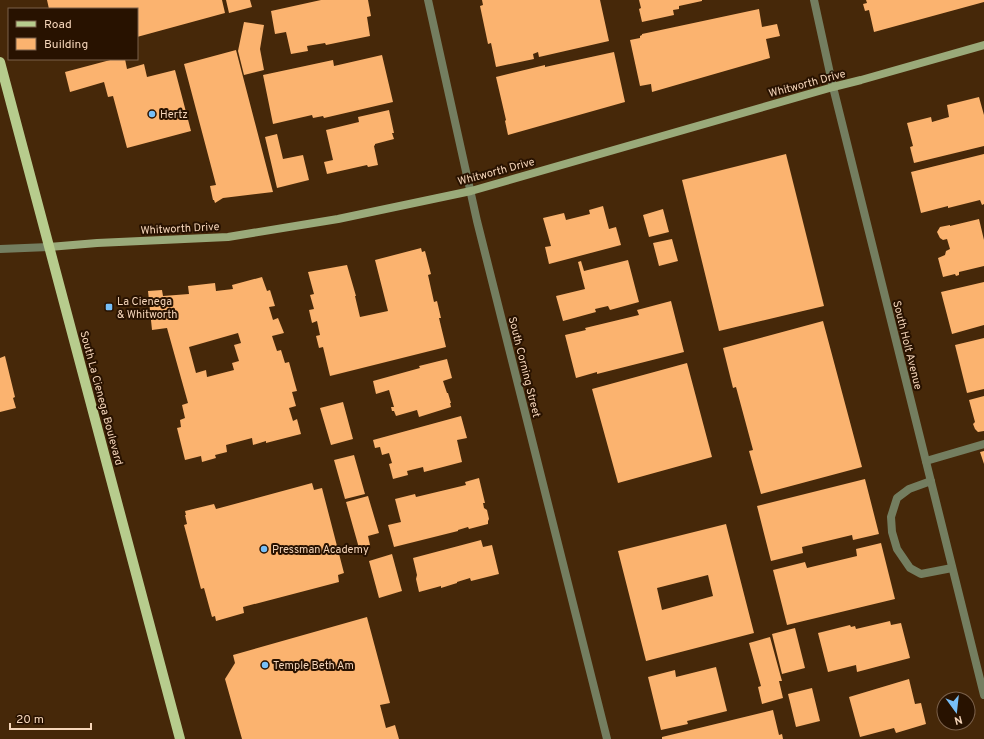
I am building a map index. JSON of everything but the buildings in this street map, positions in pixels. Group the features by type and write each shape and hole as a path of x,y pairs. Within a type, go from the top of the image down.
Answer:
{"main road":[{"name":"South La Cienega Boulevard","path":"0,62 180,739"}],"street":[{"name":"South Corning Street","path":"428,0 479,229 607,739"},
{"name":"South Holt Avenue","path":"814,0 833,87 984,695"},
{"name":"Whitworth Drive","path":"0,249 228,236 338,219 471,191 833,87 984,46"},
{"path":"926,461 984,444"},
{"path":"931,481 909,489 897,498 891,517 892,532 896,549 910,568 921,574 952,568"}],"place":[{"name":"Hertz","path":"152,114"},
{"name":"La Cienega & Whitworth","path":"109,307"},
{"name":"Pressman Academy","path":"264,549"},
{"name":"Temple Beth Am","path":"265,665"}]}
